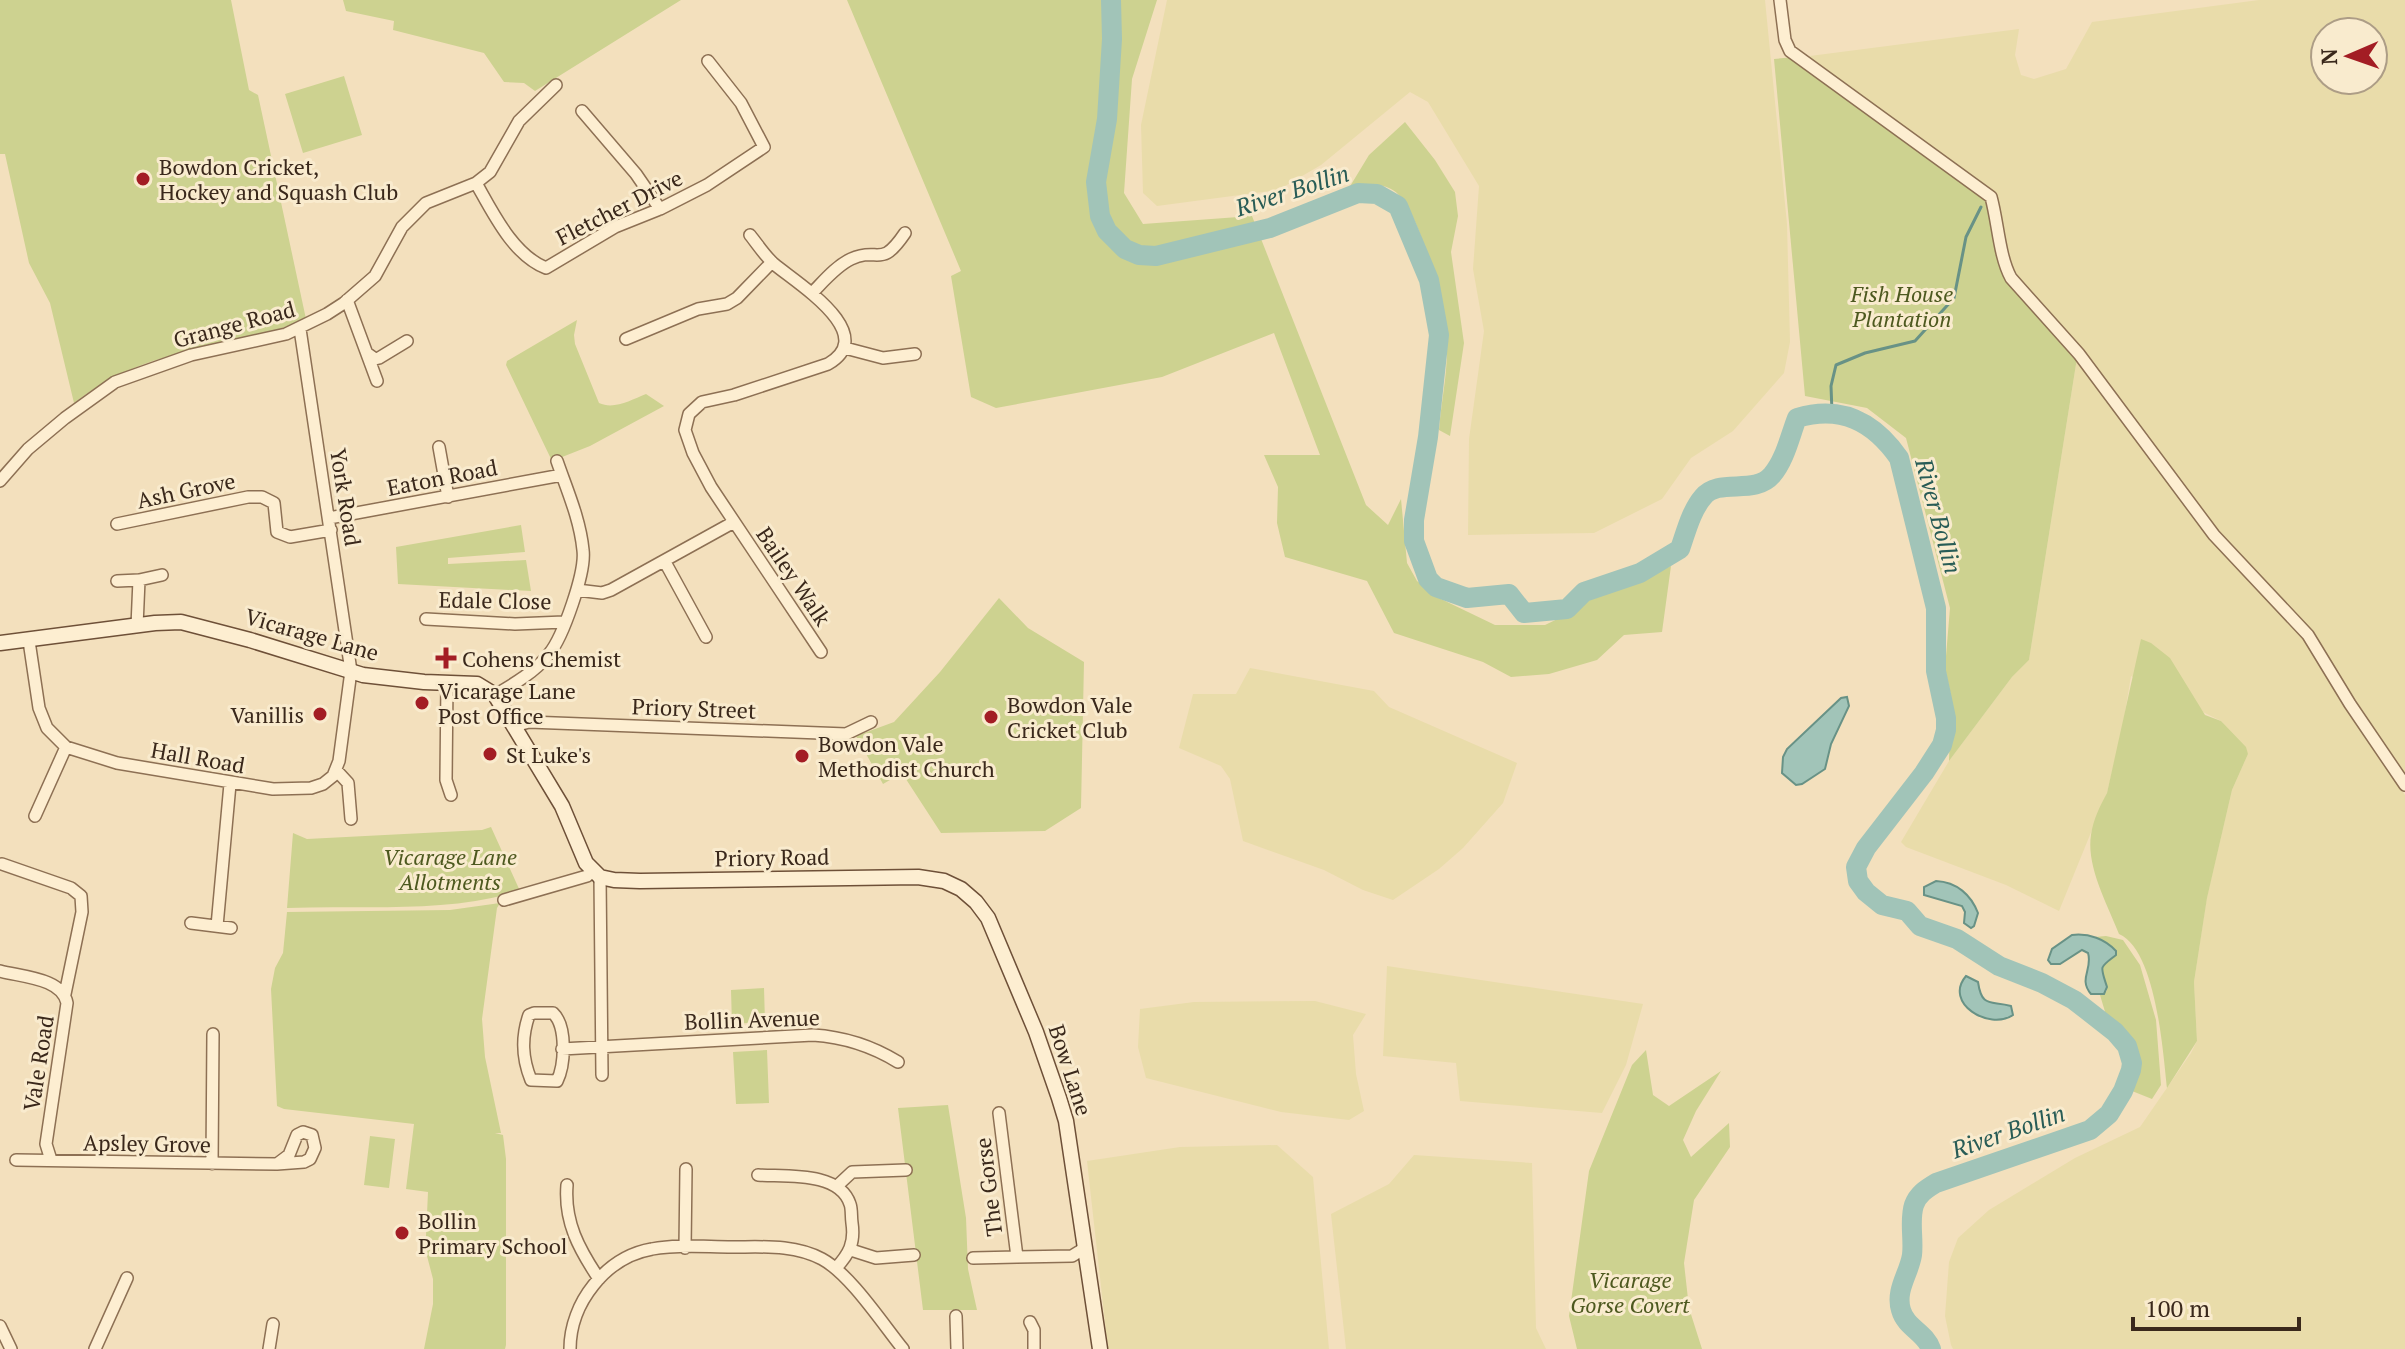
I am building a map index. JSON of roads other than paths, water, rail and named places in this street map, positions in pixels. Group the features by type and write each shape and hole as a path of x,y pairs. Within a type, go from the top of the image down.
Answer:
{"street":[{"path":"1780,0 1785,40 1790,51 1991,197 2000,232 2003,264 2011,278 2079,354 2214,535 2308,635 2405,785"},
{"name":"Fletcher Drive","path":"476,183 530,262 546,268 615,227 707,185 764,147 741,103 708,61"},
{"name":"Grange Road","path":"0,481 28,449 115,382 191,355 273,338 300,329 347,300 375,276 402,227 426,203 476,183 490,172 519,121 556,85"},
{"path":"582,111 636,174 660,209"},
{"path":"812,293 853,258 893,251 905,233"},
{"path":"750,235 772,262 812,293 836,318 843,330 845,348 883,358 915,354"},
{"path":"626,339 698,309 727,304 737,298 772,262"},
{"path":"347,300 377,381"},
{"name":"York Road","path":"300,329 351,671"},
{"path":"368,354 379,358 407,341"},
{"name":"Bailey Walk","path":"821,652 734,522 693,453 685,430 689,414 702,402 734,395 828,364 841,356 845,348"},
{"path":"439,447 448,497"},
{"path":"557,461 581,533 583,572 550,654 522,679 495,695 562,806 574,840 596,874 602,1075"},
{"name":"Eaton Road","path":"330,524 562,475"},
{"name":"Ash Grove","path":"117,524 248,497 262,497 274,503 277,532 290,537 330,524"},
{"path":"577,590 602,593 611,590 734,522"},
{"path":"665,562 706,637"},
{"path":"117,581 162,575"},
{"path":"137,626 139,580"},
{"name":"Edale Close","path":"426,619 515,624 564,622"},
{"name":"Vicarage Lane","path":"0,643 171,622 191,623 351,671 401,680 477,684 495,695"},
{"path":"29,641 42,718 56,739 66,747 35,816"},
{"path":"351,671 336,770 348,783 351,819"},
{"path":"447,682 446,780 451,795"},
{"name":"Priory Street","path":"514,726 529,722 846,734 871,722"},
{"name":"Hall Road","path":"66,747 117,763 273,789 311,788 328,781 336,770"},
{"path":"217,926 230,784"},
{"path":"2,864 71,888 81,896 82,912 65,994"},
{"path":"504,900 596,874"},
{"name":"Priory Road","path":"596,874 614,880 640,881 918,877 944,881"},
{"name":"Bow Lane","path":"944,881 961,889 976,902 994,928 1036,1032 1066,1121 1100,1349"},
{"path":"191,923 231,928"},
{"name":"Vale Road","path":"0,971 57,986 65,994 67,1003 46,1144 51,1160"},
{"path":"553,1013 558,1018 562,1049 561,1073 557,1081 531,1080 523,1041 529,1015 553,1013"},
{"path":"212,1164 213,1034"},
{"name":"Bollin Avenue","path":"562,1049 830,1036 872,1048 898,1062"},
{"name":"The Gorse","path":"999,1113 1017,1257"},
{"name":"Apsley Grove","path":"16,1160 277,1164"},
{"path":"685,1248 686,1169"},
{"path":"837,1186 852,1172 906,1170"},
{"path":"758,1175 811,1179 837,1186 850,1203 853,1231 851,1250 836,1268"},
{"path":"567,1185 569,1222 579,1250 599,1279"},
{"path":"570,1349 575,1315 599,1279 615,1266 642,1252 685,1248 791,1249 820,1258 836,1268 903,1349"},
{"name":"The Gorse","path":"973,1258 1072,1256 1085,1248"},
{"path":"851,1250 876,1258 914,1255"},
{"path":"95,1349 127,1278"},
{"path":"956,1316 957,1349"},
{"path":"1030,1322 1034,1330 1034,1349"},
{"path":"269,1349 273,1324"},
{"path":"0,1326 11,1349"}],"water":[{"path":"1847,697 1849,706 1831,744 1825,769 1796,785 1782,773 1787,749 1841,698"},
{"path":"1936,881 1957,887 1967,895 1978,913 1974,926 1971,928 1964,923 1962,906 1924,895 1924,887"},
{"path":"2072,935 2096,938 2116,951 2116,955 2102,968 2107,987 2104,994 2091,994 2087,989 2088,953 2082,950 2060,964 2051,964 2048,960 2052,949"},
{"path":"1966,976 1978,982 1985,1000 2011,1006 2013,1015 1992,1019 1972,1012 1960,996 1960,986"}],"waterway":[{"name":"River Bollin","path":"1111,0 1107,119 1096,182 1100,216 1107,231 1125,249 1139,255 1156,256 1270,228 1358,193 1377,194 1398,206 1429,280 1439,335 1428,437 1414,520 1414,541 1428,579 1436,587 1467,598 1509,594 1524,613 1567,609 1584,592 1640,573 1680,549 1695,509 1710,491 1765,481 1777,469 1797,418 1828,414 1855,419 1878,434 1899,458 1936,608 1936,671 1946,730 1942,745 1924,773 1866,848 1856,867 1858,881 1882,905 1907,911 1920,926 1957,939 1999,966 2074,1000 2115,1032 2127,1046 2132,1063 2123,1091 2109,1114 2090,1130 1936,1183 1918,1198 1912,1217 1912,1255 1901,1289 1900,1303 1903,1316 1931,1349"},
{"path":"1832,412 1831,386 1836,365 1865,353 1915,341 1954,298 1966,237 1981,207"}],"place":[{"name":"Bowdon Cricket, Hockey and Squash Club","path":"143,179"},
{"name":"Cohens Chemist","path":"446,658"},
{"name":"Vicarage Lane Post Office","path":"422,703"},
{"name":"Vanillis","path":"320,714"},
{"name":"Bowdon Vale Cricket Club","path":"991,717"},
{"name":"St Luke's","path":"490,754"},
{"name":"Bowdon Vale Methodist Church","path":"802,756"},
{"name":"Bollin Primary School","path":"402,1233"}],"park label":[{"name":"Fish House Plantation","path":"1902,306"},
{"name":"Vicarage Lane Allotments","path":"450,868"},
{"name":"Vicarage Gorse Covert","path":"1630,1292"}]}
